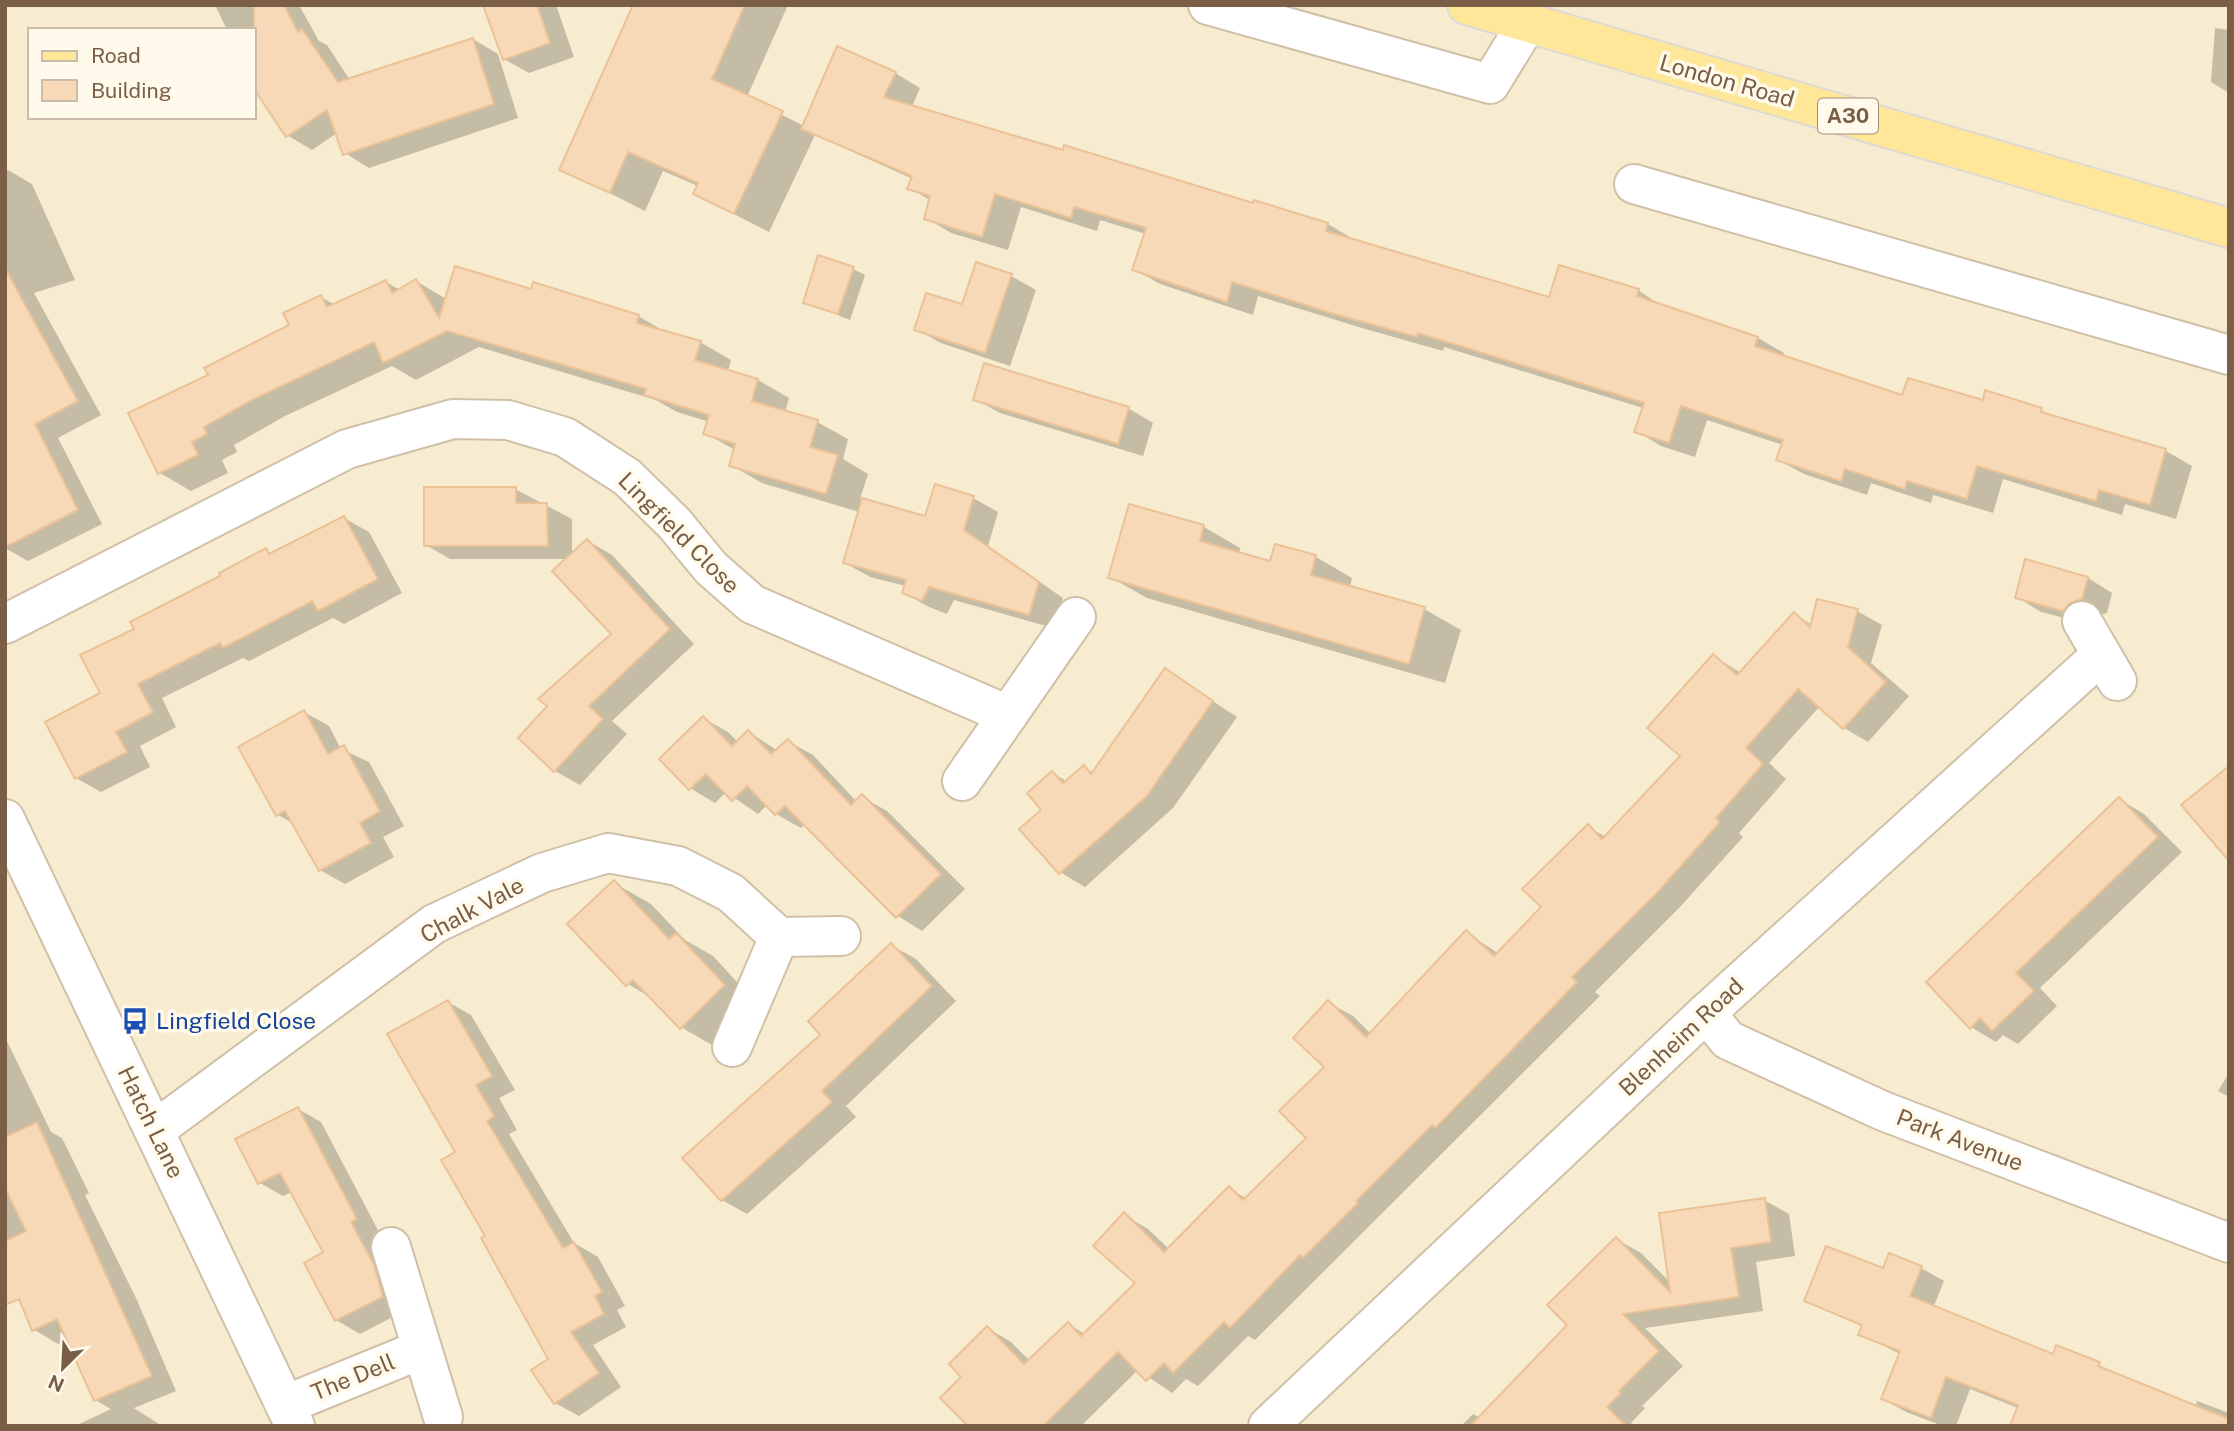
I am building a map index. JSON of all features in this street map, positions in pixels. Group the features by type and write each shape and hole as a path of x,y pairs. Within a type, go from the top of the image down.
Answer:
{"main road":[{"name":"London Road","path":"1467,5 2229,228"}],"street":[{"path":"1208,5 1490,84 1528,22"},
{"path":"1634,184 2229,355"},
{"name":"Lingfield Close","path":"5,624 348,449 453,419 508,420 565,437 628,477 674,523 711,568 752,604 1008,715"},
{"path":"962,781 1076,617"},
{"name":"Blenheim Road","path":"1268,1426 1706,1013 2109,668 2082,621"},
{"name":"Hatch Lane","path":"5,819 290,1415"},
{"name":"Chalk Vale","path":"155,1130 434,925 542,873 608,853 678,866 731,893 779,937"},
{"path":"732,1047 779,937 841,936"},
{"name":"Park Avenue","path":"1706,1013 1728,1040 1883,1111 2229,1243"},
{"name":"The Dell","path":"391,1247 443,1417"},
{"name":"The Dell","path":"290,1415 422,1349"}],"shaded area":[{"path":"5,5 2229,5 2229,1426 5,1426"}],"building":[{"path":"254,5 284,5 298,32 302,29 338,82 473,38 494,104 343,155 327,110 286,137 256,92"},
{"path":"483,5 537,5 550,43 503,60"},
{"path":"633,5 745,5 712,79 783,111 734,214 693,194 698,183 628,152 610,193 559,170"},
{"path":"837,46 896,72 884,97 1063,150 1064,145 1253,203 1254,200 1328,223 1326,231 1549,297 1559,265 1639,289 1637,296 1758,337 1755,346 1902,395 1908,378 1983,400 1985,390 2042,408 2041,412 2166,449 2150,505 2099,490 2096,501 1977,466 1967,499 1907,481 1905,489 1845,469 1841,481 1776,460 1783,440 1681,406 1669,443 1634,432 1644,403 1418,333 1417,337 1232,282 1227,302 1132,270 1146,228 1074,207 1071,218 995,194 982,237 924,219 930,196 907,189 912,176 801,129"},
{"path":"818,255 854,267 838,314 803,303"},
{"path":"976,262 1012,274 985,353 914,330 926,293 962,304"},
{"path":"455,266 531,289 533,282 639,315 637,323 701,341 695,360 758,379 752,401 818,420 810,447 838,455 826,494 729,466 735,444 703,434 709,415 644,395 646,389 447,331 383,363 374,342 254,399 204,427 207,434 192,442 198,455 158,474 128,413 208,375 204,368 289,325 283,313 321,295 327,307 386,280 392,293 416,279 439,318"},
{"path":"5,268 78,401 35,424 78,510 5,547"},
{"path":"984,363 1129,407 1118,444 973,400"},
{"path":"935,484 974,496 964,530 1039,582 1029,615 929,587 922,601 902,593 906,580 843,563 862,498 925,516"},
{"path":"424,487 516,487 516,503 547,503 548,546 424,546"},
{"path":"1129,504 1204,525 1200,541 1270,561 1275,544 1316,555 1311,575 1425,607 1409,664 1108,578"},
{"path":"344,516 378,579 318,611 312,601 223,648 220,643 138,684 153,712 116,732 127,752 75,779 45,722 100,693 80,655 134,629 130,622 220,576 219,573 266,548 269,554"},
{"path":"587,539 670,629 589,706 603,719 554,772 518,738 547,706 538,699 611,634 552,571"},
{"path":"2025,559 2088,577 2082,599 2070,603 2063,611 2015,598"},
{"path":"1817,599 1858,609 1848,647 1886,682 1843,729 1798,689 1746,748 1763,764 1716,818 1720,822 1656,894 1572,977 1577,982 1503,1059 1435,1128 1432,1125 1303,1258 1300,1255 1230,1328 1224,1322 1173,1373 1164,1363 1146,1381 1118,1352 1043,1426 968,1426 940,1398 961,1377 949,1364 987,1326 1024,1364 1068,1322 1081,1336 1135,1283 1093,1246 1124,1212 1164,1252 1229,1186 1243,1200 1306,1138 1279,1111 1324,1067 1293,1038 1328,1000 1366,1037 1466,930 1494,956 1541,907 1522,889 1588,824 1602,839 1680,756 1647,728 1713,654 1737,675 1794,612 1810,627"},
{"path":"1165,668 1213,701 1147,796 1059,874 1019,829 1041,810 1027,793 1052,771 1063,783 1084,765 1091,774"},
{"path":"304,710 328,754 344,745 380,811 360,823 371,843 319,871 285,811 276,816 238,747"},
{"path":"703,716 732,746 748,730 771,754 788,739 851,805 862,794 941,874 896,918 785,806 775,815 747,786 732,801 706,774 689,790 659,759"},
{"path":"2229,766 2229,861 2181,805"},
{"path":"2119,797 2158,837 2016,973 2034,991 1992,1031 1980,1018 1970,1029 1926,982"},
{"path":"614,880 669,939 676,933 725,985 680,1029 633,980 626,986 567,924"},
{"path":"891,943 932,986 822,1091 832,1102 721,1201 682,1158 820,1035 808,1021"},
{"path":"448,1000 492,1076 476,1085 494,1116 487,1121 563,1248 574,1242 602,1292 595,1296 604,1314 571,1332 599,1373 554,1404 531,1370 548,1359 481,1238 485,1236 441,1160 455,1152 387,1034"},
{"path":"298,1107 357,1219 351,1222 374,1265 383,1297 335,1321 304,1263 323,1252 280,1173 258,1184 235,1139"},
{"path":"37,1122 152,1376 94,1401 57,1319 32,1331 19,1299 5,1305 5,1241 26,1231 5,1188 5,1137"},
{"path":"1765,1198 1771,1242 1731,1248 1739,1297 1623,1314 1659,1351 1607,1407 1626,1426 1470,1426 1567,1325 1547,1305 1616,1237 1670,1292 1659,1213"},
{"path":"1826,1246 1883,1268 1889,1253 1922,1266 1910,1296 2053,1354 2056,1345 2100,1362 2098,1366 2229,1419 2229,1426 2010,1426 2018,1405 1946,1377 1931,1418 1881,1399 1900,1351 1858,1335 1862,1325 1804,1301"}],"place":[{"name":"Lingfield Close","path":"135,1021"}]}
